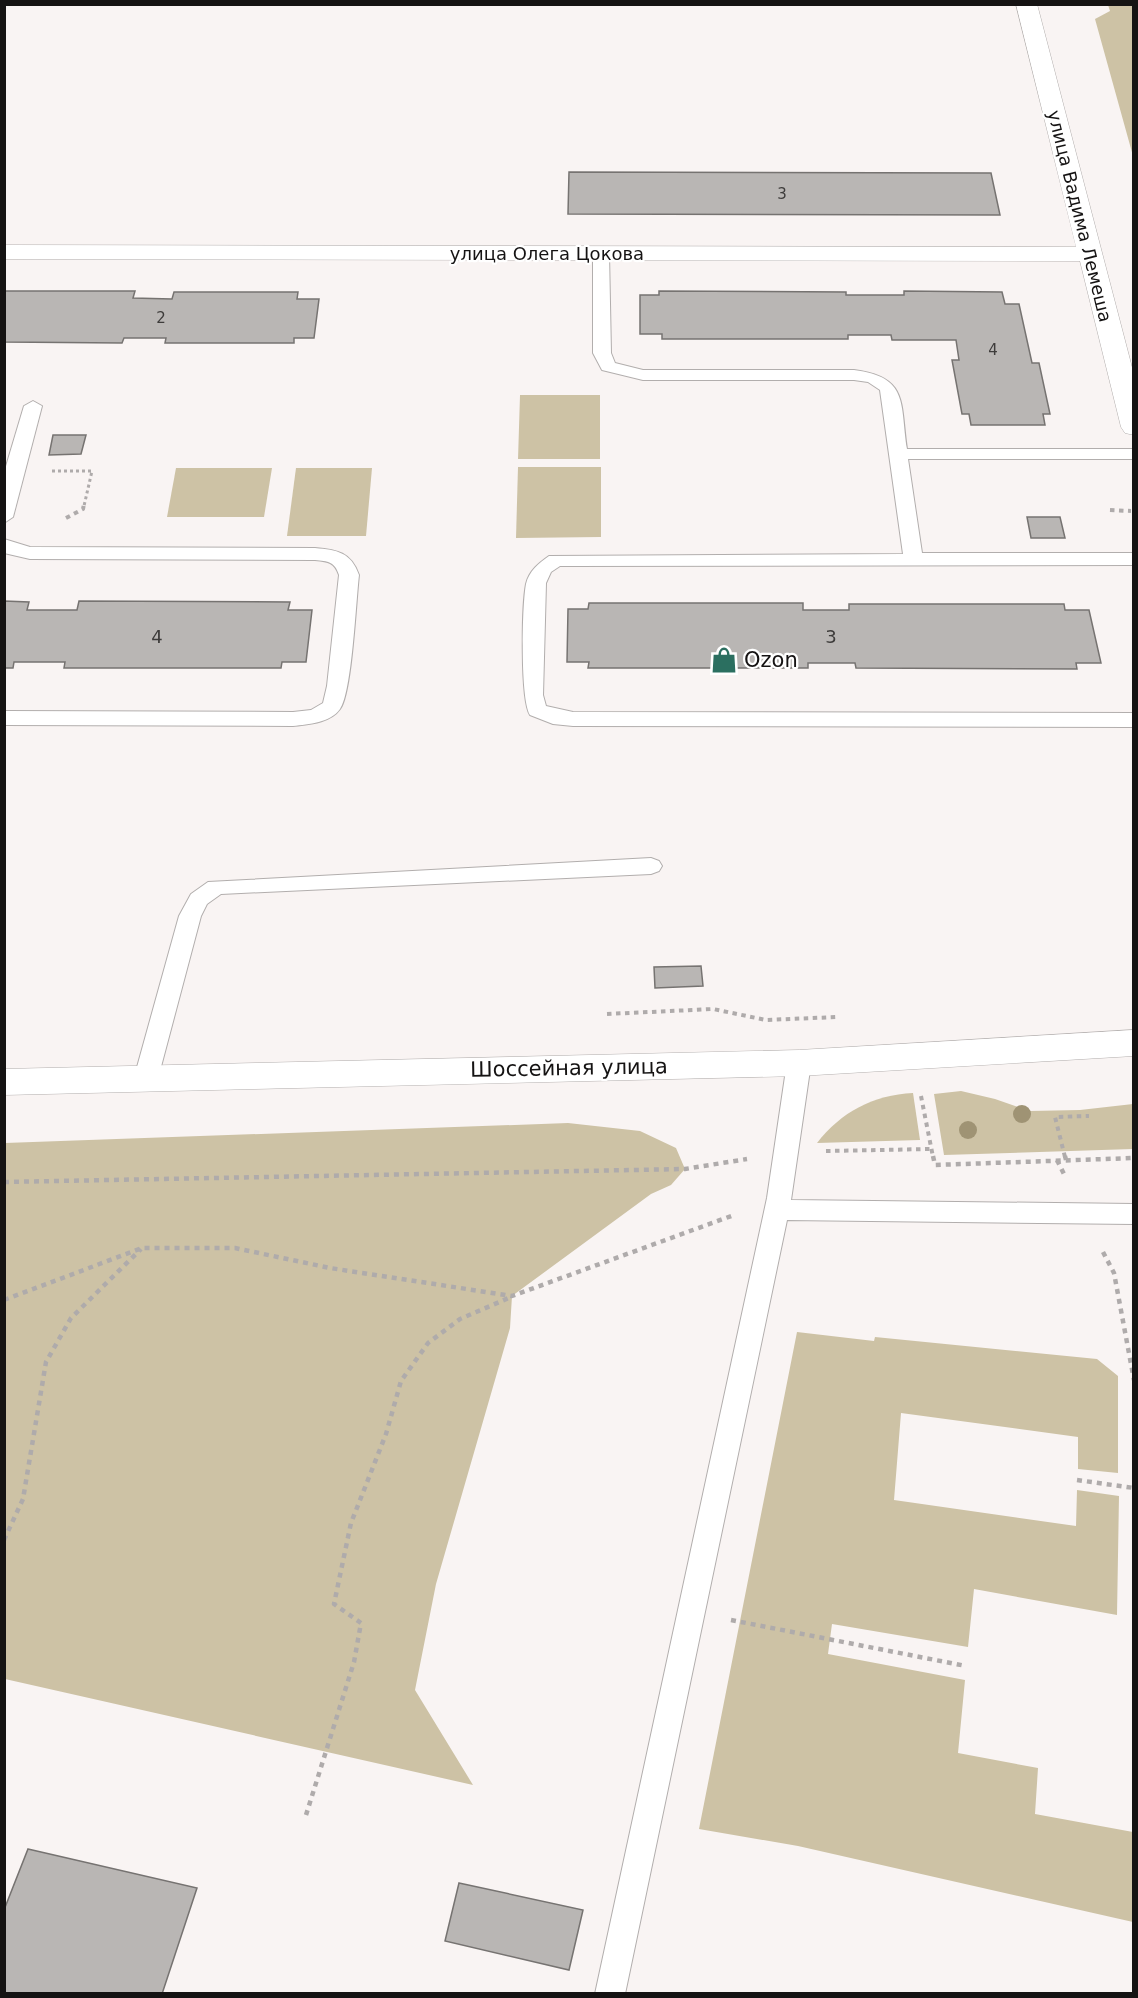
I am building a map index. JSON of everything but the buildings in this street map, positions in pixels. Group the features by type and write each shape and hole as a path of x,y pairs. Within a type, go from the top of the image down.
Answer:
{"street":[{"name":"улица Вадима Лемеша","path":"1026,4 1134,427"},
{"name":"улица Олега Цокова","path":"4,252 1090,254"},
{"name":"Шоссейная улица","path":"4,1082 800,1063 1134,1043"}],"lane":[{"path":"601,253 602,353 609,366 643,375 854,375 873,378 885,384 890,392 913,558"},
{"path":"4,517 12,476 33,406"},
{"path":"898,454 1134,454"},
{"path":"4,718 293,719 316,716 332,706 337,686 349,574 345,563 334,556 315,554 30,554 7,546"},
{"path":"1134,559 556,560 543,569 536,583 533,695 537,710 554,717 573,719 1134,720"},
{"path":"146,1078 190,916 199,899 216,886 651,866"},
{"path":"610,1994 693,1613 778,1204 800,1063"},
{"path":"778,1204 1134,1214"}],"path":[{"path":"7,546 83,509 92,471 12,476"},
{"path":"1110,510 1131,511"},
{"path":"607,1014 712,1009 766,1020 849,1017"},
{"path":"921,1091 935,1165 1134,1158"},
{"path":"1066,1160 1055,1117 1089,1116"},
{"path":"4,1182 685,1169 787,1152 931,1149"},
{"path":"306,1815 354,1662 361,1623 334,1604 351,1523 386,1434 401,1381 428,1343 452,1325 512,1296 778,1204"},
{"path":"4,1300 142,1248 235,1248 330,1268 512,1296"},
{"path":"4,1540 23,1499 46,1362 70,1318 142,1248"},
{"path":"1114,1273 1134,1380"},
{"path":"1077,1480 1134,1488"},
{"path":"693,1613 966,1666"}],"shaded area":[{"path":"1108,5 1133,5 1133,156 1095,19 1110,11"},
{"path":"520,395 600,395 600,459 518,459"},
{"path":"518,467 601,467 601,537 516,538"},
{"path":"176,468 272,468 264,517 167,517"},
{"path":"296,468 372,468 366,536 287,536"},
{"path":"961,1091 1030,1111 1080,1110 1133,1104 1133,1149 944,1155 934,1094"},
{"path":"913,1093 920,1140 817,1143 836,1122 859,1107 885,1097"},
{"path":"568,1123 640,1131 676,1148 685,1169 671,1185 651,1194 512,1296 510,1328 436,1584 415,1690 473,1785 5,1679 5,1143"},
{"path":"797,1332 874,1341 875,1337 1097,1359 1118,1376 1118,1473 1078,1469 1078,1437 901,1413 894,1500 1076,1526 1077,1490 1119,1496 1117,1615 974,1589 968,1647 832,1624 828,1654 965,1680 958,1753 1038,1768 1035,1814 1133,1832 1133,1922 798,1846 699,1829"}],"place":[{"name":"Ozon","path":"724,660"}]}
